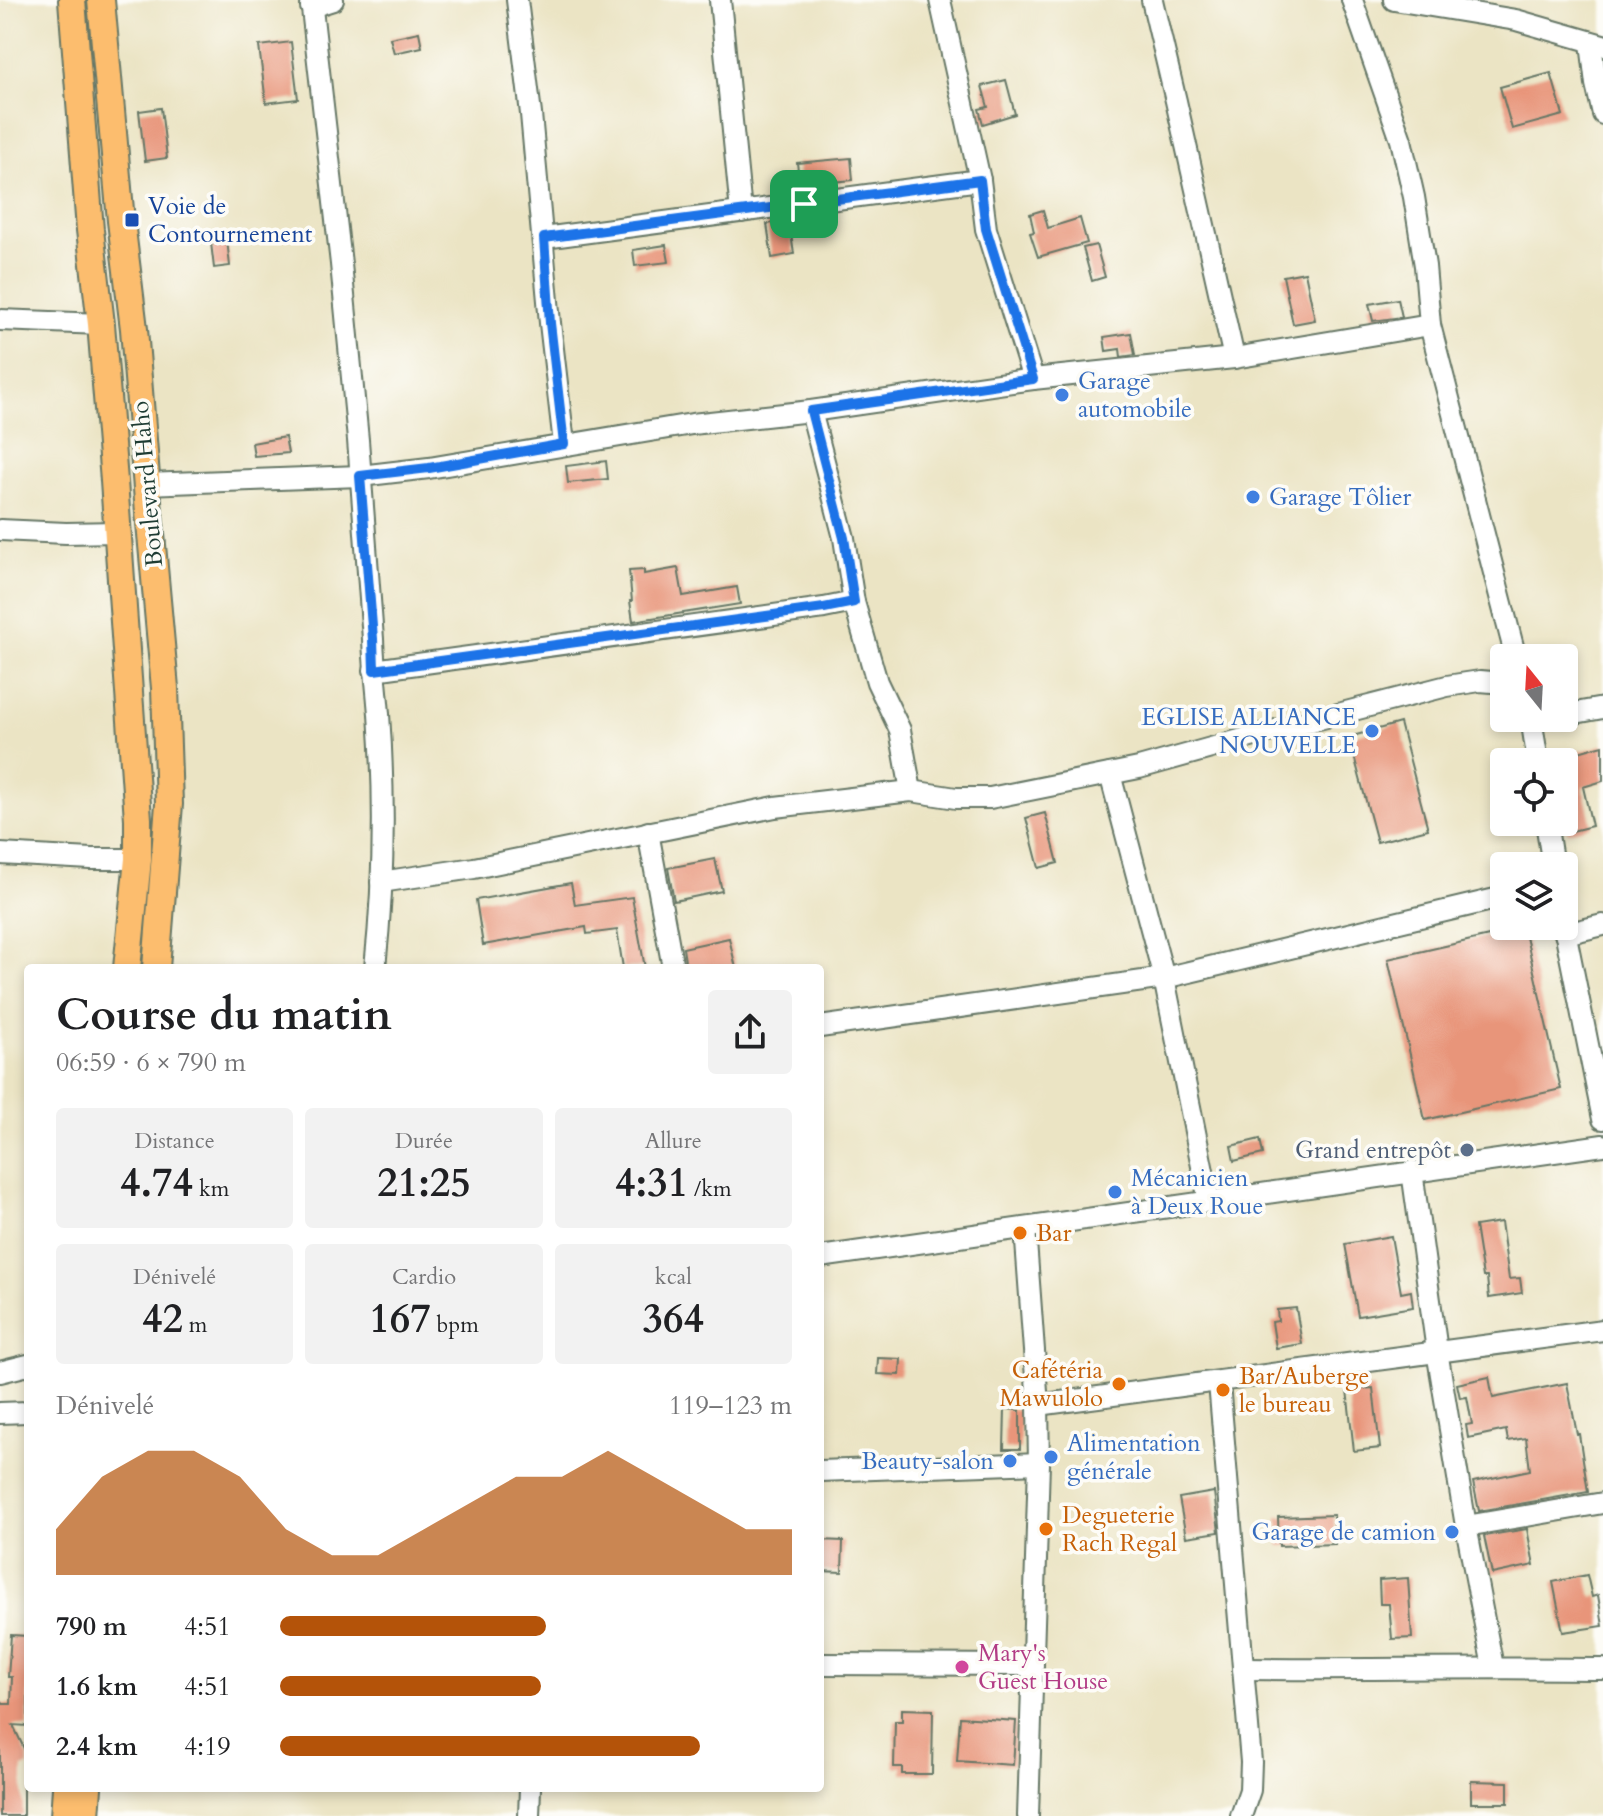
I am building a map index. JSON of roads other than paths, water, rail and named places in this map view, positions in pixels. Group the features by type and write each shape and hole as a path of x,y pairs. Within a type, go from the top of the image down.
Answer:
{"main road":[{"name":"Boulevard Haho","path":"72,0 90,230 101,324 137,804 138,859 127,964"},
{"name":"Boulevard Haho","path":"101,0 165,688 169,804 156,964"},
{"path":"64,1816 66,1792"},
{"path":"86,1816 88,1792"}],"street":[{"path":"333,0 311,3 336,215 379,713 383,860 375,964"},
{"path":"517,0 564,444"},
{"path":"720,0 741,212"},
{"path":"940,0 980,180 986,229 1033,379"},
{"path":"1152,0 1234,358"},
{"path":"1352,0 1401,140 1425,266 1430,325 1512,644"},
{"path":"1394,0 1516,20 1597,44 1596,84 1603,114"},
{"path":"544,238 980,180"},
{"path":"0,320 101,324"},
{"path":"146,484 360,476 429,468 692,424 811,411 1033,379 1234,358 1430,325"},
{"path":"811,411 844,538 854,602 877,682 900,730 911,791"},
{"path":"0,530 117,532"},
{"path":"374,670 854,602"},
{"path":"381,882 474,868 775,807 911,791 956,798 990,798 1110,774 1447,686 1490,682"},
{"path":"1578,712 1603,708"},
{"path":"1110,774 1164,978 1209,1201"},
{"path":"648,832 672,964"},
{"path":"0,854 138,859"},
{"path":"824,1026 1164,978 1490,900"},
{"path":"1578,928 1603,925"},
{"path":"1566,940 1603,1119"},
{"path":"824,1256 1603,1145"},
{"path":"1412,1171 1437,1351 1493,1667"},
{"path":"1025,1228 1038,1405 1039,1463 1028,1816"},
{"path":"1038,1405 1603,1330"},
{"path":"0,1372 24,1366"},
{"path":"1219,1383 1251,1762 1250,1790 1241,1816"},
{"path":"0,1413 24,1412"},
{"path":"824,1471 1039,1463"},
{"path":"1466,1526 1603,1503"},
{"path":"824,1664 1033,1665"},
{"path":"1243,1669 1603,1669"},
{"path":"529,1816 530,1792"}],"place":[{"name":"Voie de Contournement","path":"132,220"},
{"name":"Garage automobile","path":"1062,395"},
{"name":"Garage Tôlier","path":"1253,497"},
{"name":"EGLISE ALLIANCE NOUVELLE","path":"1372,731"},
{"name":"Grand entrepôt","path":"1467,1150"},
{"name":"Mécanicien à Deux Roue","path":"1115,1192"},
{"name":"Bar","path":"1020,1233"},
{"name":"Cafétéria Mawulolo","path":"1119,1384"},
{"name":"Bar/Auberge le bureau","path":"1223,1390"},
{"name":"Alimentation générale","path":"1051,1457"},
{"name":"Beauty-salon","path":"1010,1461"},
{"name":"Degueterie Rach Regal","path":"1046,1529"},
{"name":"Garage de camion","path":"1452,1532"},
{"name":"Mary's Guest House","path":"962,1667"}]}
